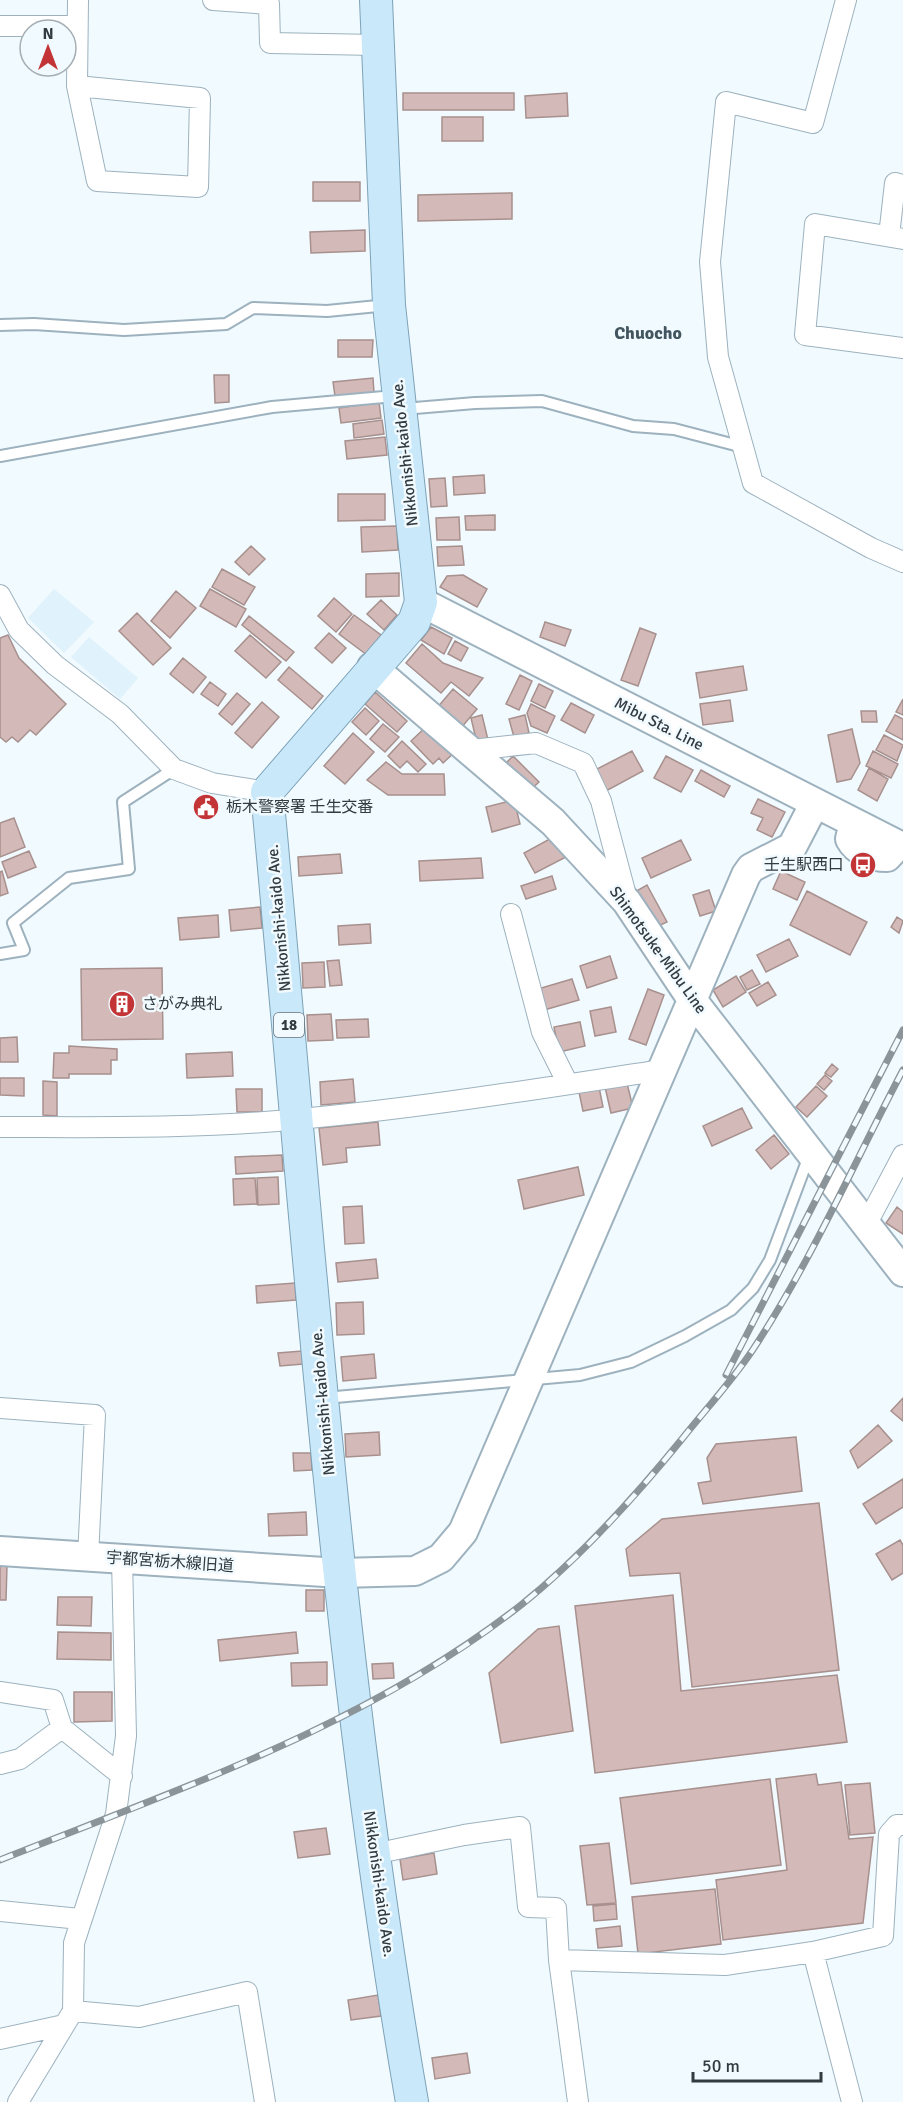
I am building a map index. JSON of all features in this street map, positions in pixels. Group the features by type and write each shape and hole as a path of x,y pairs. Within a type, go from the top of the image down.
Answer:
{"main road":[{"name":"Nikkonishi-kaido Ave.","path":"376,0 389,305 421,602"},
{"path":"267,792 372,666 414,622 421,602"},
{"name":"Mibu Sta. Line","path":"421,602 854,823 900,840"},
{"name":"Shimotsuke-Mibu Line","path":"372,666 553,822 627,902 693,1001 903,1272"},
{"name":"Nikkonishi-kaido Ave.","path":"267,792 340,1573 374,1854 412,2102"},
{"name":"宇都宮栃木線旧道","path":"0,1551 340,1573 415,1571 441,1558 463,1532 746,875 751,868 792,847 815,803"}],"street":[{"path":"77,18 78,0"},
{"path":"213,0 269,4 270,43 377,45"},
{"path":"846,0 813,123 726,102 710,262 718,357 753,483 871,548 903,562"},
{"path":"0,26 18,26"},
{"path":"76,78 76,86 97,181 198,188 200,98 76,86"},
{"path":"903,184 895,183 896,238 815,224 805,336 903,348"},
{"path":"0,595 20,630 55,665 120,714 174,769 212,783 267,792"},
{"path":"472,750 536,743 583,763 601,801 627,902"},
{"path":"512,914 542,1032 568,1084"},
{"path":"0,1127 178,1127 298,1120 663,1070"},
{"path":"866,1225 903,1155"},
{"path":"0,1408 95,1415 88,1557"},
{"path":"18,2102 68,2018 74,1943 116,1814 126,1736 122,1559"},
{"path":"0,1692 53,1700 62,1728 122,1776"},
{"path":"0,1764 20,1759 62,1728"},
{"path":"559,1959 725,1965 813,1952 884,1936 889,1834 897,1825 903,1825"},
{"path":"374,1854 464,1835 520,1827 528,1907 556,1908 559,1959 578,2102"},
{"path":"0,1911 80,1919"},
{"path":"813,1952 852,2102"},
{"path":"0,2039 68,2018 139,2017 246,1992 265,2102"}],"lane":[{"path":"0,325 34,324 124,330 226,324 253,308 327,311 389,305"},
{"path":"0,456 272,407 542,401 633,426 674,429 743,447"},
{"path":"0,954 24,950 13,923 69,878 129,869 123,802 174,769"},
{"path":"322,1398 580,1375 631,1362 685,1336 731,1310 753,1288 770,1260 810,1154"}],"shaded area":[{"path":"54,589 94,622 64,653 28,618"},
{"path":"89,637 138,678 120,699 71,657"}],"building":[{"path":"403,93 514,93 514,110 403,110"},
{"path":"567,93 568,116 526,118 525,96"},
{"path":"442,117 483,117 483,141 442,141"},
{"path":"313,182 360,182 360,201 313,201"},
{"path":"512,193 512,219 418,221 418,195"},
{"path":"365,230 365,251 311,253 310,232"},
{"path":"338,340 373,340 372,357 338,357"},
{"path":"214,375 229,375 229,402 215,403"},
{"path":"373,378 374,393 335,396 333,382"},
{"path":"379,402 381,418 341,423 339,408"},
{"path":"382,420 384,434 354,438 353,424"},
{"path":"385,437 387,455 347,459 345,441"},
{"path":"484,475 485,493 454,495 453,477"},
{"path":"445,478 447,506 431,507 429,479"},
{"path":"338,494 385,494 385,520 338,521"},
{"path":"495,515 495,530 466,530 465,516"},
{"path":"459,517 460,540 437,540 436,518"},
{"path":"397,526 398,550 362,552 361,527"},
{"path":"251,546 265,559 249,575 235,562"},
{"path":"462,546 464,565 438,566 437,547"},
{"path":"222,569 255,587 244,605 212,587"},
{"path":"399,573 399,596 366,597 366,574"},
{"path":"463,575 487,589 477,607 440,587 447,576"},
{"path":"210,589 246,609 236,627 200,606"},
{"path":"176,591 196,608 170,638 151,621"},
{"path":"334,598 352,614 336,632 318,616"},
{"path":"381,600 397,615 384,630 367,614"},
{"path":"137,613 171,648 153,665 119,631"},
{"path":"354,615 381,635 367,655 339,634"},
{"path":"249,616 294,652 286,661 242,625"},
{"path":"545,622 571,630 565,646 540,637"},
{"path":"431,627 452,638 444,654 421,640"},
{"path":"640,628 656,634 638,686 621,680"},
{"path":"329,633 346,648 332,663 315,648"},
{"path":"8,635 19,658 66,704 36,735 30,730 18,742 12,737 6,742 0,737 0,638"},
{"path":"250,635 281,662 266,678 235,651"},
{"path":"455,641 468,648 461,661 448,654"},
{"path":"422,644 443,663 483,678 469,696 451,682 441,693 406,663"},
{"path":"183,658 206,677 193,693 170,674"},
{"path":"743,666 747,690 700,698 696,673"},
{"path":"289,667 323,696 312,709 278,680"},
{"path":"520,675 532,681 519,710 506,704"},
{"path":"210,682 226,694 218,706 201,694"},
{"path":"539,684 553,691 545,708 531,701"},
{"path":"453,689 477,709 461,728 437,708"},
{"path":"375,692 407,721 397,732 365,704"},
{"path":"237,693 250,704 232,725 219,714"},
{"path":"903,699 903,715 896,712"},
{"path":"730,700 733,721 703,725 700,704"},
{"path":"262,702 279,717 252,748 235,733"},
{"path":"571,703 594,715 585,733 561,720"},
{"path":"531,704 555,716 547,733 531,726 527,713"},
{"path":"365,708 379,721 366,735 352,722"},
{"path":"861,711 876,711 877,722 862,722"},
{"path":"482,715 488,740 477,743 471,718"},
{"path":"525,715 529,733 514,737 509,719"},
{"path":"895,715 903,719 903,740 886,731"},
{"path":"383,724 399,737 385,752 370,739"},
{"path":"428,725 459,748 443,763 439,758 433,764 411,741"},
{"path":"852,729 860,763 851,779 837,782 828,735"},
{"path":"353,733 374,752 345,784 324,766"},
{"path":"884,735 903,745 897,761 876,750"},
{"path":"402,741 426,764 418,772 407,761 400,768 388,756"},
{"path":"632,751 643,771 606,791 595,770"},
{"path":"873,751 898,764 891,778 866,766"},
{"path":"513,756 539,782 526,794 500,769"},
{"path":"666,756 693,770 681,792 654,778"},
{"path":"386,762 402,774 444,774 445,795 388,795 367,780"},
{"path":"869,768 888,779 877,801 858,790"},
{"path":"701,770 730,786 724,797 695,781"},
{"path":"758,799 785,812 772,837 757,830 763,818 751,813"},
{"path":"514,800 520,824 492,832 486,807"},
{"path":"14,818 25,847 0,857 0,823"},
{"path":"557,835 568,856 535,873 524,853"},
{"path":"681,840 691,860 651,878 642,858"},
{"path":"29,851 36,867 8,878 2,862"},
{"path":"340,854 342,873 299,876 298,857"},
{"path":"481,858 483,878 420,881 419,861"},
{"path":"2,871 8,893 0,896 0,872"},
{"path":"781,871 805,882 797,900 773,889"},
{"path":"552,876 556,889 526,899 521,886"},
{"path":"647,885 667,922 652,929 633,893"},
{"path":"709,890 716,911 700,916 693,895"},
{"path":"807,891 867,922 850,955 790,925"},
{"path":"260,907 262,928 231,931 229,910"},
{"path":"218,915 219,937 180,940 178,918"},
{"path":"897,917 903,921 899,933 891,927"},
{"path":"370,924 371,943 339,945 338,926"},
{"path":"789,939 798,956 766,972 757,955"},
{"path":"610,956 617,978 587,988 580,966"},
{"path":"339,960 342,985 330,986 327,961"},
{"path":"324,962 325,987 303,988 302,963"},
{"name":"さがみ典礼","path":"162,968 163,1039 82,1040 81,969"},
{"path":"752,970 760,984 747,990 740,977"},
{"path":"736,976 746,992 723,1007 713,990"},
{"path":"572,979 579,1000 544,1010 538,989"},
{"path":"768,982 776,995 757,1006 749,993"},
{"path":"648,989 664,995 646,1045 629,1039"},
{"path":"611,1007 616,1032 595,1036 590,1011"},
{"path":"331,1014 333,1040 308,1041 307,1015"},
{"path":"368,1019 369,1037 337,1038 336,1020"},
{"path":"580,1022 585,1046 559,1052 554,1027"},
{"path":"17,1037 18,1062 0,1062 0,1038"},
{"path":"69,1046 117,1049 117,1060 111,1060 111,1074 69,1074 69,1078 53,1078 54,1053 69,1053"},
{"path":"232,1052 233,1076 187,1078 186,1054"},
{"path":"832,1064 838,1069 831,1077 825,1073"},
{"path":"825,1075 832,1081 824,1090 817,1084"},
{"path":"0,1078 24,1078 24,1096 0,1095"},
{"path":"353,1079 355,1102 321,1105 320,1082"},
{"path":"43,1081 57,1082 57,1116 43,1115"},
{"path":"627,1083 633,1108 611,1113 605,1087"},
{"path":"816,1086 827,1096 807,1117 796,1107"},
{"path":"599,1087 603,1107 583,1111 579,1092"},
{"path":"236,1089 262,1089 262,1112 237,1112"},
{"path":"742,1108 752,1128 712,1146 703,1126"},
{"path":"378,1122 380,1145 346,1148 347,1162 323,1165 319,1128"},
{"path":"774,1135 789,1154 771,1169 756,1150"},
{"path":"282,1155 283,1171 236,1174 235,1157"},
{"path":"578,1167 584,1195 524,1209 518,1180"},
{"path":"278,1177 279,1204 258,1205 257,1178"},
{"path":"255,1178 257,1204 234,1205 233,1179"},
{"path":"362,1206 364,1243 345,1244 343,1207"},
{"path":"897,1207 903,1212 903,1234 886,1223"},
{"path":"376,1259 378,1278 338,1282 336,1263"},
{"path":"295,1283 296,1300 257,1303 256,1286"},
{"path":"363,1302 364,1334 337,1335 336,1303"},
{"path":"302,1351 303,1364 280,1366 278,1353"},
{"path":"374,1354 376,1378 343,1381 341,1357"},
{"path":"903,1398 903,1421 891,1411"},
{"path":"878,1425 892,1441 858,1468 850,1451"},
{"path":"379,1432 380,1455 346,1457 345,1434"},
{"path":"796,1437 802,1491 703,1504 698,1483 711,1481 707,1458 716,1444"},
{"path":"293,1453 311,1453 312,1470 294,1471"},
{"path":"903,1479 903,1507 876,1524 863,1504"},
{"path":"819,1503 839,1670 692,1687 680,1573 630,1576 626,1549 662,1519"},
{"path":"306,1512 307,1535 269,1536 268,1514"},
{"path":"900,1540 903,1545 903,1573 892,1580 876,1554"},
{"path":"0,1565 7,1566 6,1600 0,1600"},
{"path":"306,1590 324,1590 324,1611 306,1611"},
{"path":"673,1595 681,1691 837,1675 847,1742 595,1773 575,1606"},
{"path":"58,1597 92,1597 91,1626 57,1625"},
{"path":"559,1626 573,1731 501,1743 489,1673 538,1629"},
{"path":"58,1632 111,1633 111,1660 57,1659"},
{"path":"296,1632 298,1653 220,1661 218,1640"},
{"path":"327,1662 327,1685 292,1686 291,1663"},
{"path":"393,1663 394,1678 373,1679 372,1664"},
{"path":"74,1692 112,1692 112,1721 74,1722"},
{"path":"816,1774 818,1785 841,1782 849,1839 873,1837 863,1923 723,1940 716,1880 787,1870 776,1779"},
{"path":"770,1779 781,1865 631,1884 620,1798"},
{"path":"870,1783 875,1833 850,1835 845,1785"},
{"path":"326,1828 330,1854 298,1858 294,1832"},
{"path":"609,1843 616,1903 587,1905 580,1846"},
{"path":"434,1853 437,1874 403,1880 400,1859"},
{"path":"715,1889 721,1944 638,1954 632,1897"},
{"path":"616,1904 617,1919 594,1921 593,1906"},
{"path":"620,1926 622,1946 598,1948 596,1929"},
{"path":"378,1995 381,2016 351,2020 348,2000"},
{"path":"467,2053 470,2073 435,2079 432,2058"}],"railway":[{"path":"726,1375 903,1030"},
{"path":"0,1860 203,1780 336,1720 462,1647 543,1587 626,1505 736,1374 794,1283 903,1070"}],"place":[{"name":"栃木警察署 壬生交番","path":"206,807"},
{"name":"壬生駅西口","path":"863,865"},
{"name":"さがみ典礼","path":"122,1004"}],"district":[{"name":"Chuocho","path":"648,333"}]}
